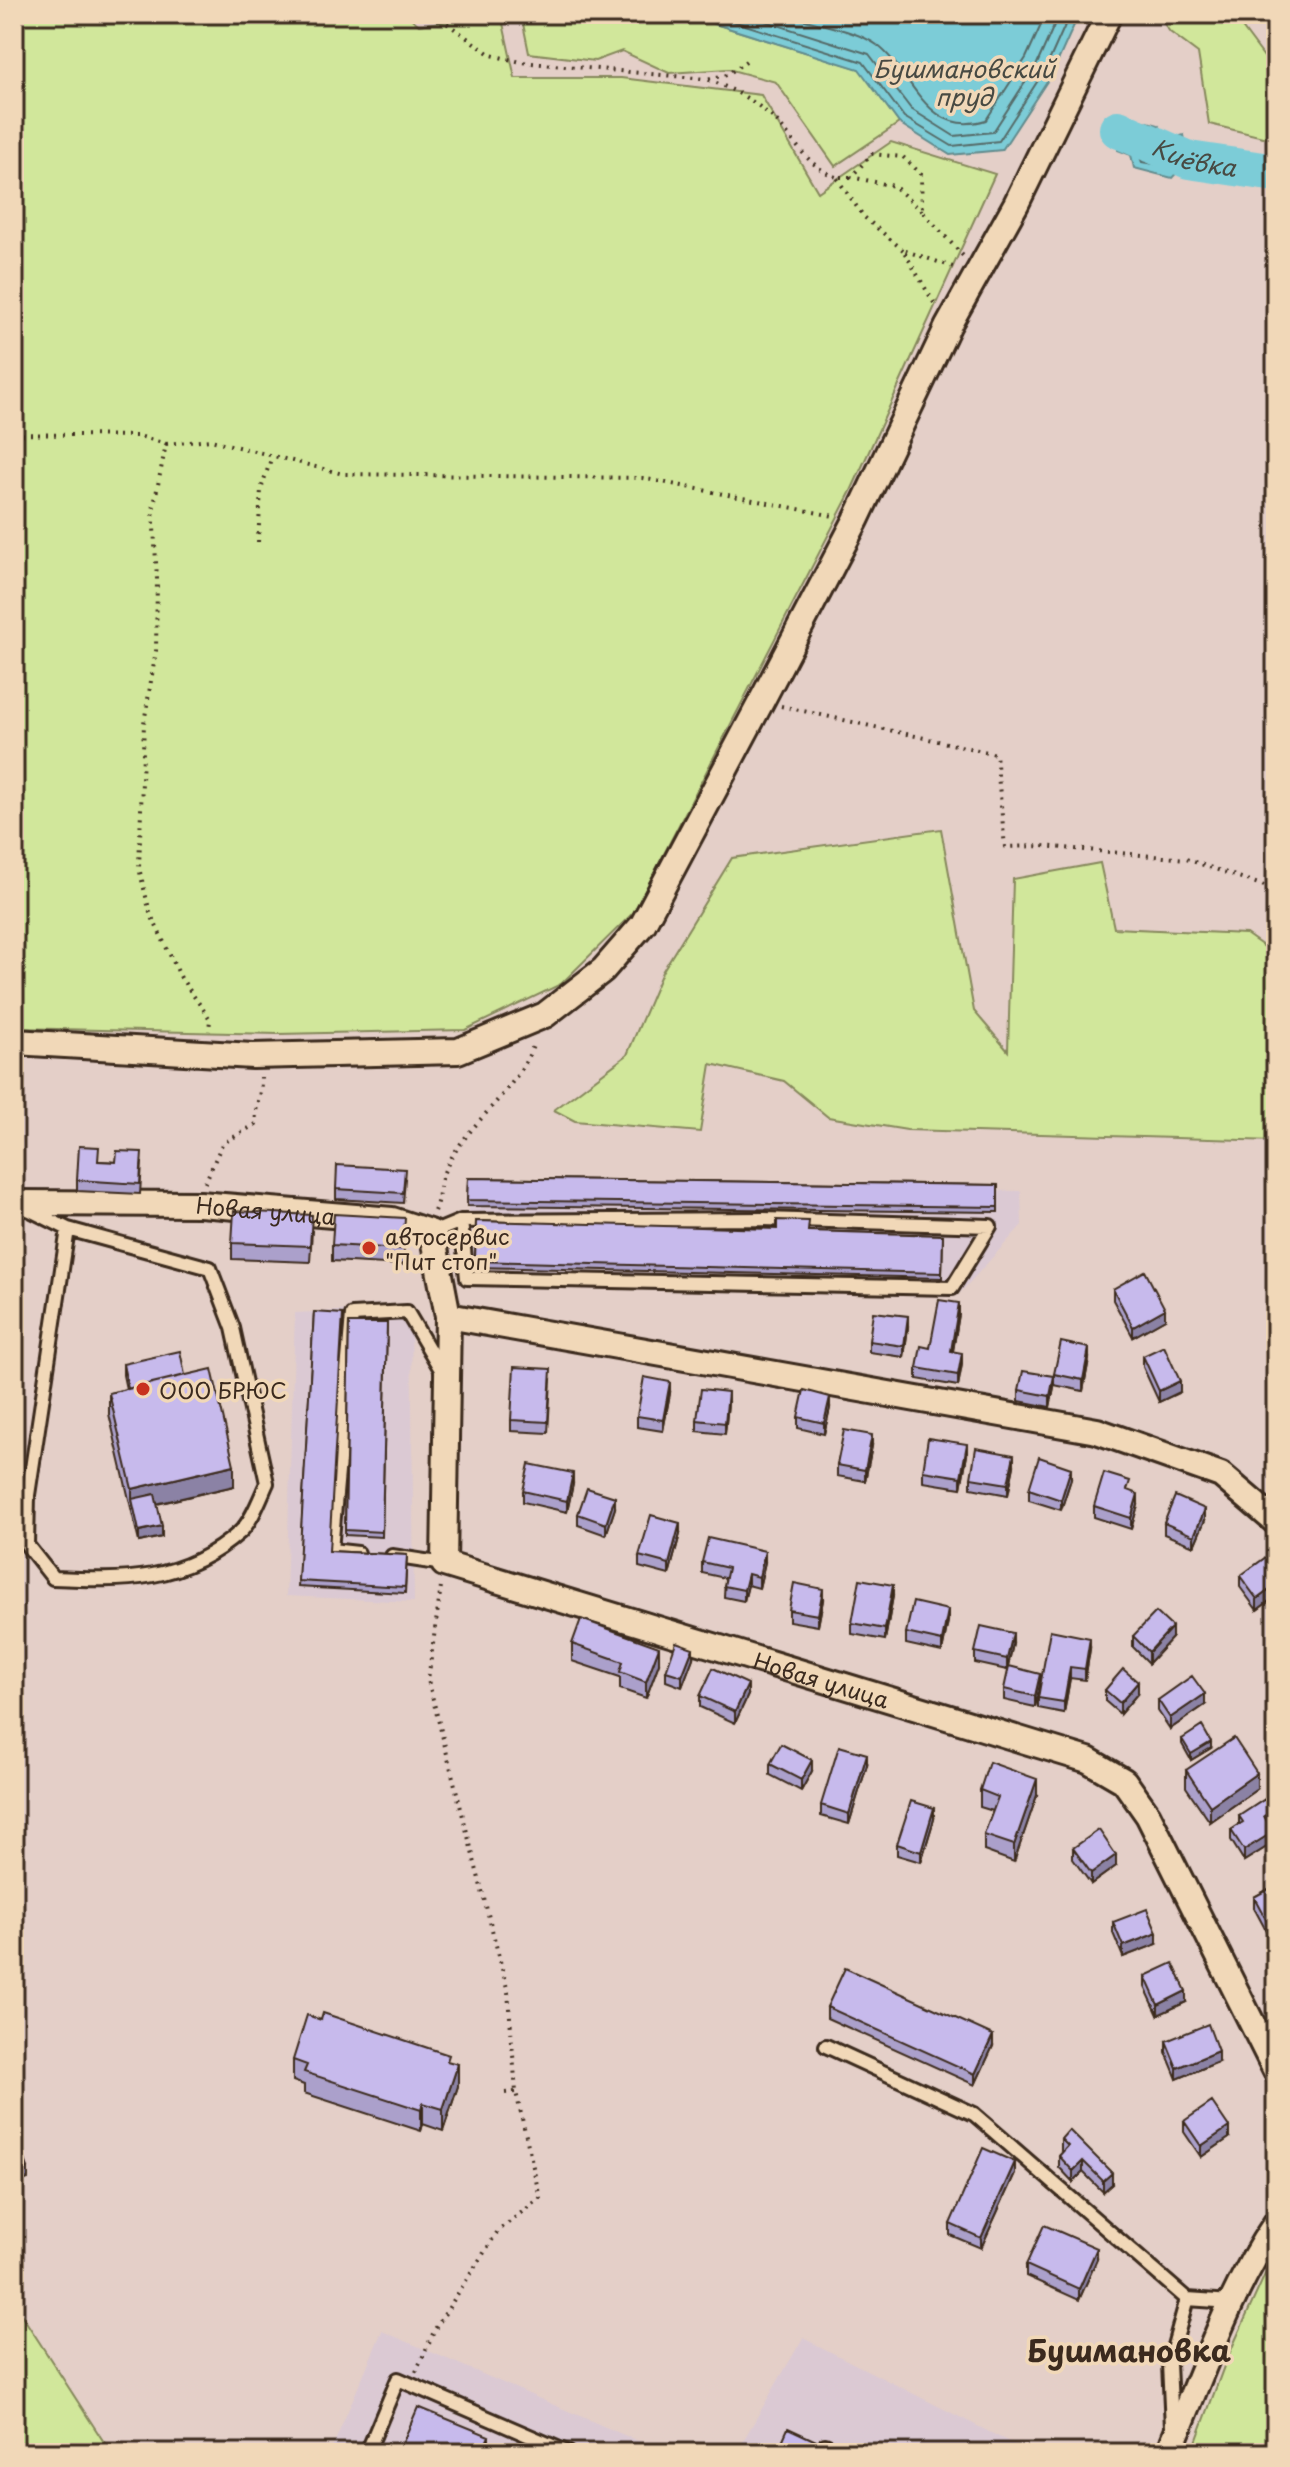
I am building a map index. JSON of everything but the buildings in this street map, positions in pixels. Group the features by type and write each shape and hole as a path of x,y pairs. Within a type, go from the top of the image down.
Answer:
{"street":[{"path":"14,1042 253,1056 458,1051 545,1015 603,970 643,924 761,702 856,520 948,326 979,274 1109,14"},
{"name":"Новая улица","path":"15,1203 200,1204 392,1220 432,1233"},
{"path":"432,1233 448,1316 444,1564"},
{"path":"448,1316 1097,1431 1221,1475 1276,1522"},
{"name":"Новая улица","path":"444,1564 1088,1760 1124,1781 1148,1815 1275,2068"},
{"path":"1175,2448 1232,2302 1258,2250 1276,2223"}],"lane":[{"path":"15,1203 68,1229 210,1268 233,1328 267,1483 242,1531 183,1569 127,1581 53,1578 27,1545 28,1495 68,1229"},
{"path":"432,1233 461,1221 764,1219 990,1226 952,1288 467,1278 461,1221"},
{"path":"444,1564 331,1550 352,1315 407,1312 445,1377"},
{"path":"826,2046 974,2114 1187,2299 1232,2302"},
{"path":"1175,2448 1169,2364 1187,2299"},
{"path":"367,2453 398,2379 569,2453"},
{"path":"825,2445 842,2453"}],"path":[{"path":"434,14 491,55 521,62 706,79 729,87 771,116 815,169 836,177 894,186 922,211 979,274"},
{"path":"706,79 727,75 746,61"},
{"path":"851,177 872,154 903,157 921,174 922,211"},
{"path":"836,177 864,217 903,250 948,326"},
{"path":"903,250 979,274"},
{"path":"14,434 139,436 166,444 211,440 343,474 642,478 856,520"},
{"path":"166,444 153,510 157,579 156,651 144,723 139,868 150,913 181,978 210,1019 206,1053"},
{"path":"258,542 261,489 272,456"},
{"path":"761,702 996,754 1005,847 1042,846 1186,859 1276,890"},
{"path":"432,1233 443,1172 525,1068 545,1015"},
{"path":"200,1204 207,1171 222,1144 256,1124 255,1112 262,1089 260,1069 253,1056"},
{"path":"411,2385 435,2329 463,2281 498,2231 540,2198 516,2092 508,1992 428,1680 444,1564"},
{"path":"505,2093 516,2092"}],"shaded area":[{"path":"468,1184 1021,1191 1022,1225 960,1293 472,1287"},
{"path":"411,1307 414,1602 286,1596 295,1313"},
{"path":"382,2331 666,2453 330,2453"},
{"path":"803,2338 1031,2453 736,2453"}],"green space":[{"path":"14,14 406,14 419,25 501,14 515,78 621,78 761,95 818,192 891,142 995,174 851,491 634,912 561,984 465,1030 278,1034 14,1028"},
{"path":"521,14 683,14 860,69 899,123 835,166 776,82 728,69 669,73 622,51 595,61 529,53"},
{"path":"1157,14 1232,14 1276,73 1276,135 1271,139 1209,124 1198,53 1170,32"},
{"path":"941,829 974,1011 1008,1051 1013,879 1100,863 1114,928 1246,934 1276,955 1276,1141 907,1130 828,1117 784,1081 711,1064 700,1132 575,1121 554,1110 627,1055 662,972 732,858"},
{"path":"1276,2250 1276,2453 1192,2453 1226,2361"},
{"path":"14,2303 111,2453 14,2453"}],"water":[{"name":"Бушмановский пруд","path":"683,14 1079,14 1053,72 1002,150 950,155 899,123 859,69"},
{"path":"1137,119 1158,125 1170,139 1184,135 1189,160 1172,178 1134,168 1131,155 1118,150 1118,129"}],"waterway":[{"name":"Киёвка","path":"1118,129 1189,160 1276,173"}],"place":[{"name":"автосервис \"Пит стоп\"","path":"369,1248"},
{"name":"ООО БРЮС","path":"143,1389"}],"district":[{"name":"Бушмановка","path":"1129,2349"}]}
